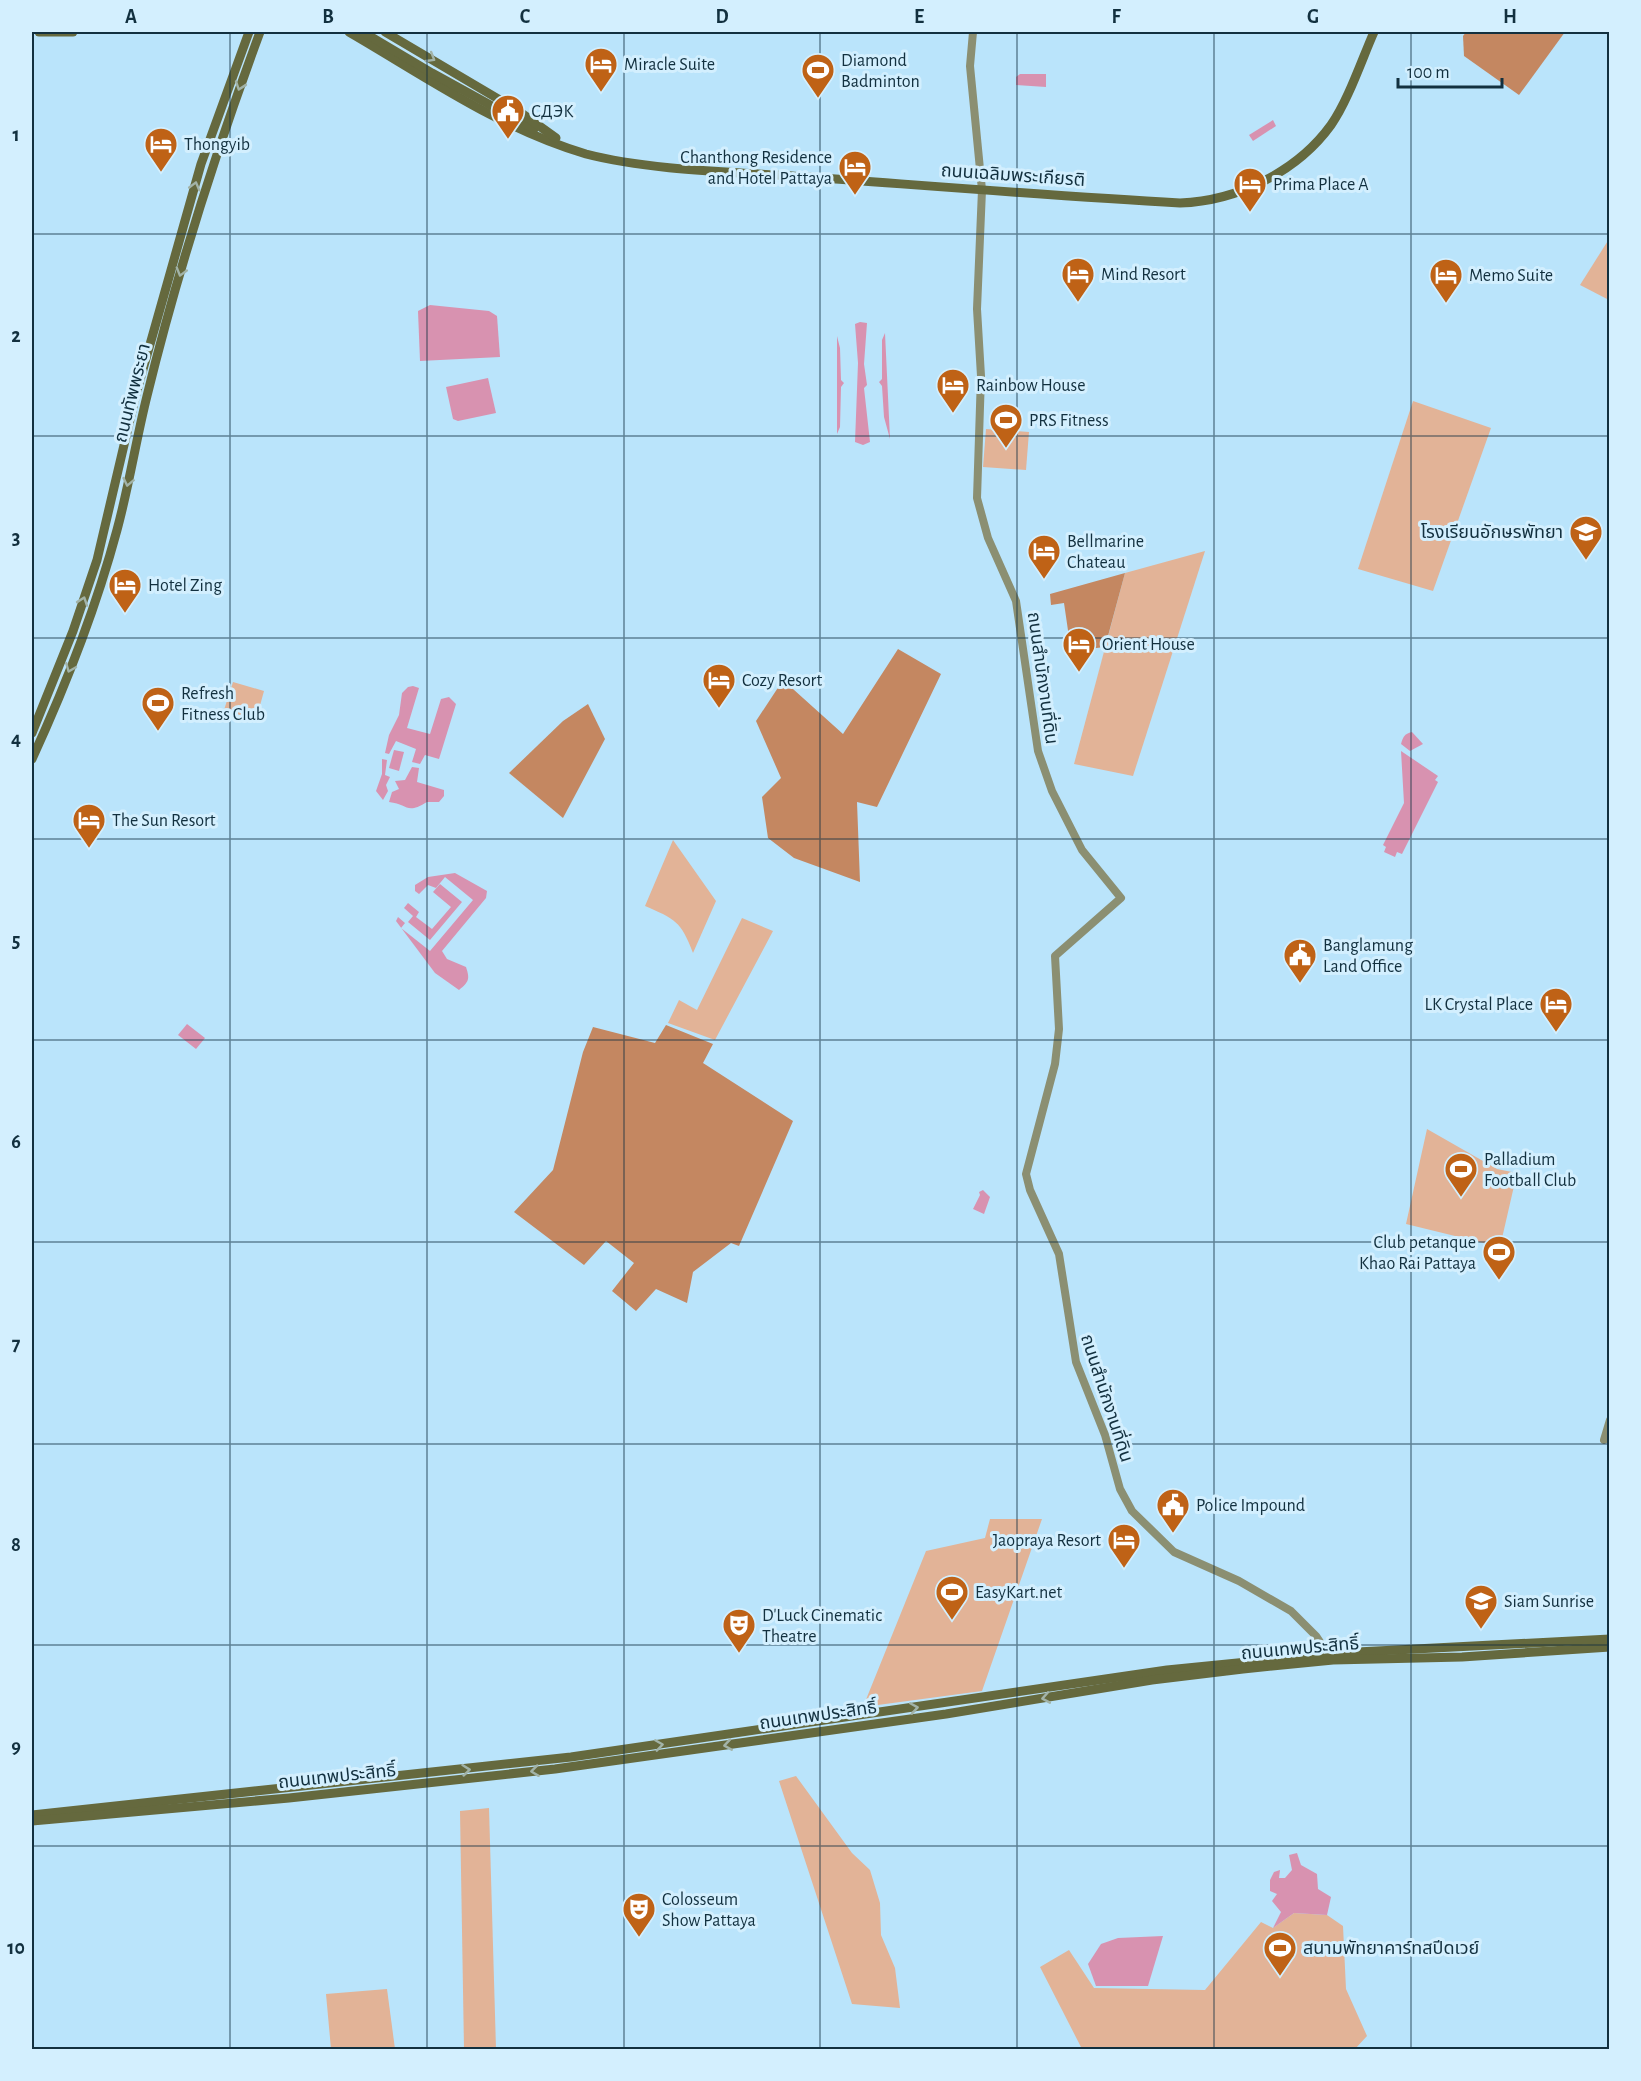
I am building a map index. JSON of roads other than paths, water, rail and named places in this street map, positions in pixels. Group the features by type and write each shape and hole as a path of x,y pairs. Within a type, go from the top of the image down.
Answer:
{"main road":[{"path":"39,32 73,32"},
{"name":"ถนนทัพพระยา","path":"32,759 84,634 118,528 148,392 191,236 260,32"},
{"name":"ถนนเฉลิมพระเกียรติ","path":"349,32 469,104 508,123 568,147 612,159 676,167 1180,203 1212,201 1252,187 1293,163 1332,124 1374,32"},
{"path":"363,32 432,73 568,147"},
{"name":"ถนนเฉลิมพระเกียรติ","path":"385,32 517,110 568,147"},
{"name":"ถนนทัพพระยา","path":"32,734 73,631 97,560 137,390 201,164 246,33"},
{"path":"137,390 148,392"},
{"name":"ถนนเทพประสิทธิ์","path":"32,1815 497,1766 1159,1671 1329,1657 1610,1639"},
{"path":"1551,1652 1562,1643"},
{"name":"ถนนเทพประสิทธิ์","path":"32,1821 342,1793 555,1769 946,1714 1152,1680 1329,1657 1551,1652 1610,1647"}],"street":[{"path":"973,32 970,66 982,189"},
{"path":"238,61 248,64"},
{"name":"ถนนสำนักงานที่ดิน","path":"982,189 977,309 981,400 977,498 988,538 1016,601 1038,751 1052,791 1082,850 1121,898 1055,956 1059,1029 1055,1064 1026,1174 1030,1191 1059,1254 1070,1337 1076,1362 1105,1436 1120,1489 1141,1523 1174,1552 1239,1581 1291,1611 1316,1636 1329,1657"},
{"path":"1604,1440 1610,1420"}],"place":[{"name":"Miracle Suite","path":"601,93"},
{"name":"Diamond Badminton","path":"818,99"},
{"name":"СДЭК","path":"508,140"},
{"name":"Thongyib","path":"161,173"},
{"name":"Chanthong Residence and Hotel Pattaya","path":"855,196"},
{"name":"Prima Place A","path":"1250,213"},
{"name":"Mind Resort","path":"1078,303"},
{"name":"Memo Suite","path":"1446,304"},
{"name":"Rainbow House","path":"953,414"},
{"name":"PRS Fitness","path":"1006,449"},
{"name":"โรงเรียนอักษรพัทยา","path":"1586,561"},
{"name":"Bellmarine Chateau","path":"1044,580"},
{"name":"Hotel Zing","path":"125,614"},
{"name":"Orient House","path":"1079,673"},
{"name":"Cozy Resort","path":"719,709"},
{"name":"Refresh Fitness Club","path":"158,732"},
{"name":"The Sun Resort","path":"89,849"},
{"name":"Banglamung Land Office","path":"1300,984"},
{"name":"LK Crystal Place","path":"1556,1033"},
{"name":"Palladium Football Club","path":"1461,1198"},
{"name":"Club petanque Khao Rai Pattaya","path":"1499,1281"},
{"name":"Police Impound","path":"1173,1534"},
{"name":"Jaopraya Resort","path":"1124,1569"},
{"name":"EasyKart.net","path":"952,1621"},
{"name":"Siam Sunrise","path":"1481,1630"},
{"name":"D'Luck Cinematic Theatre","path":"739,1654"},
{"name":"Colosseum Show Pattaya","path":"639,1938"},
{"name":"สนามพัทยาคาร์ทสปีดเวย์","path":"1280,1977"}]}
